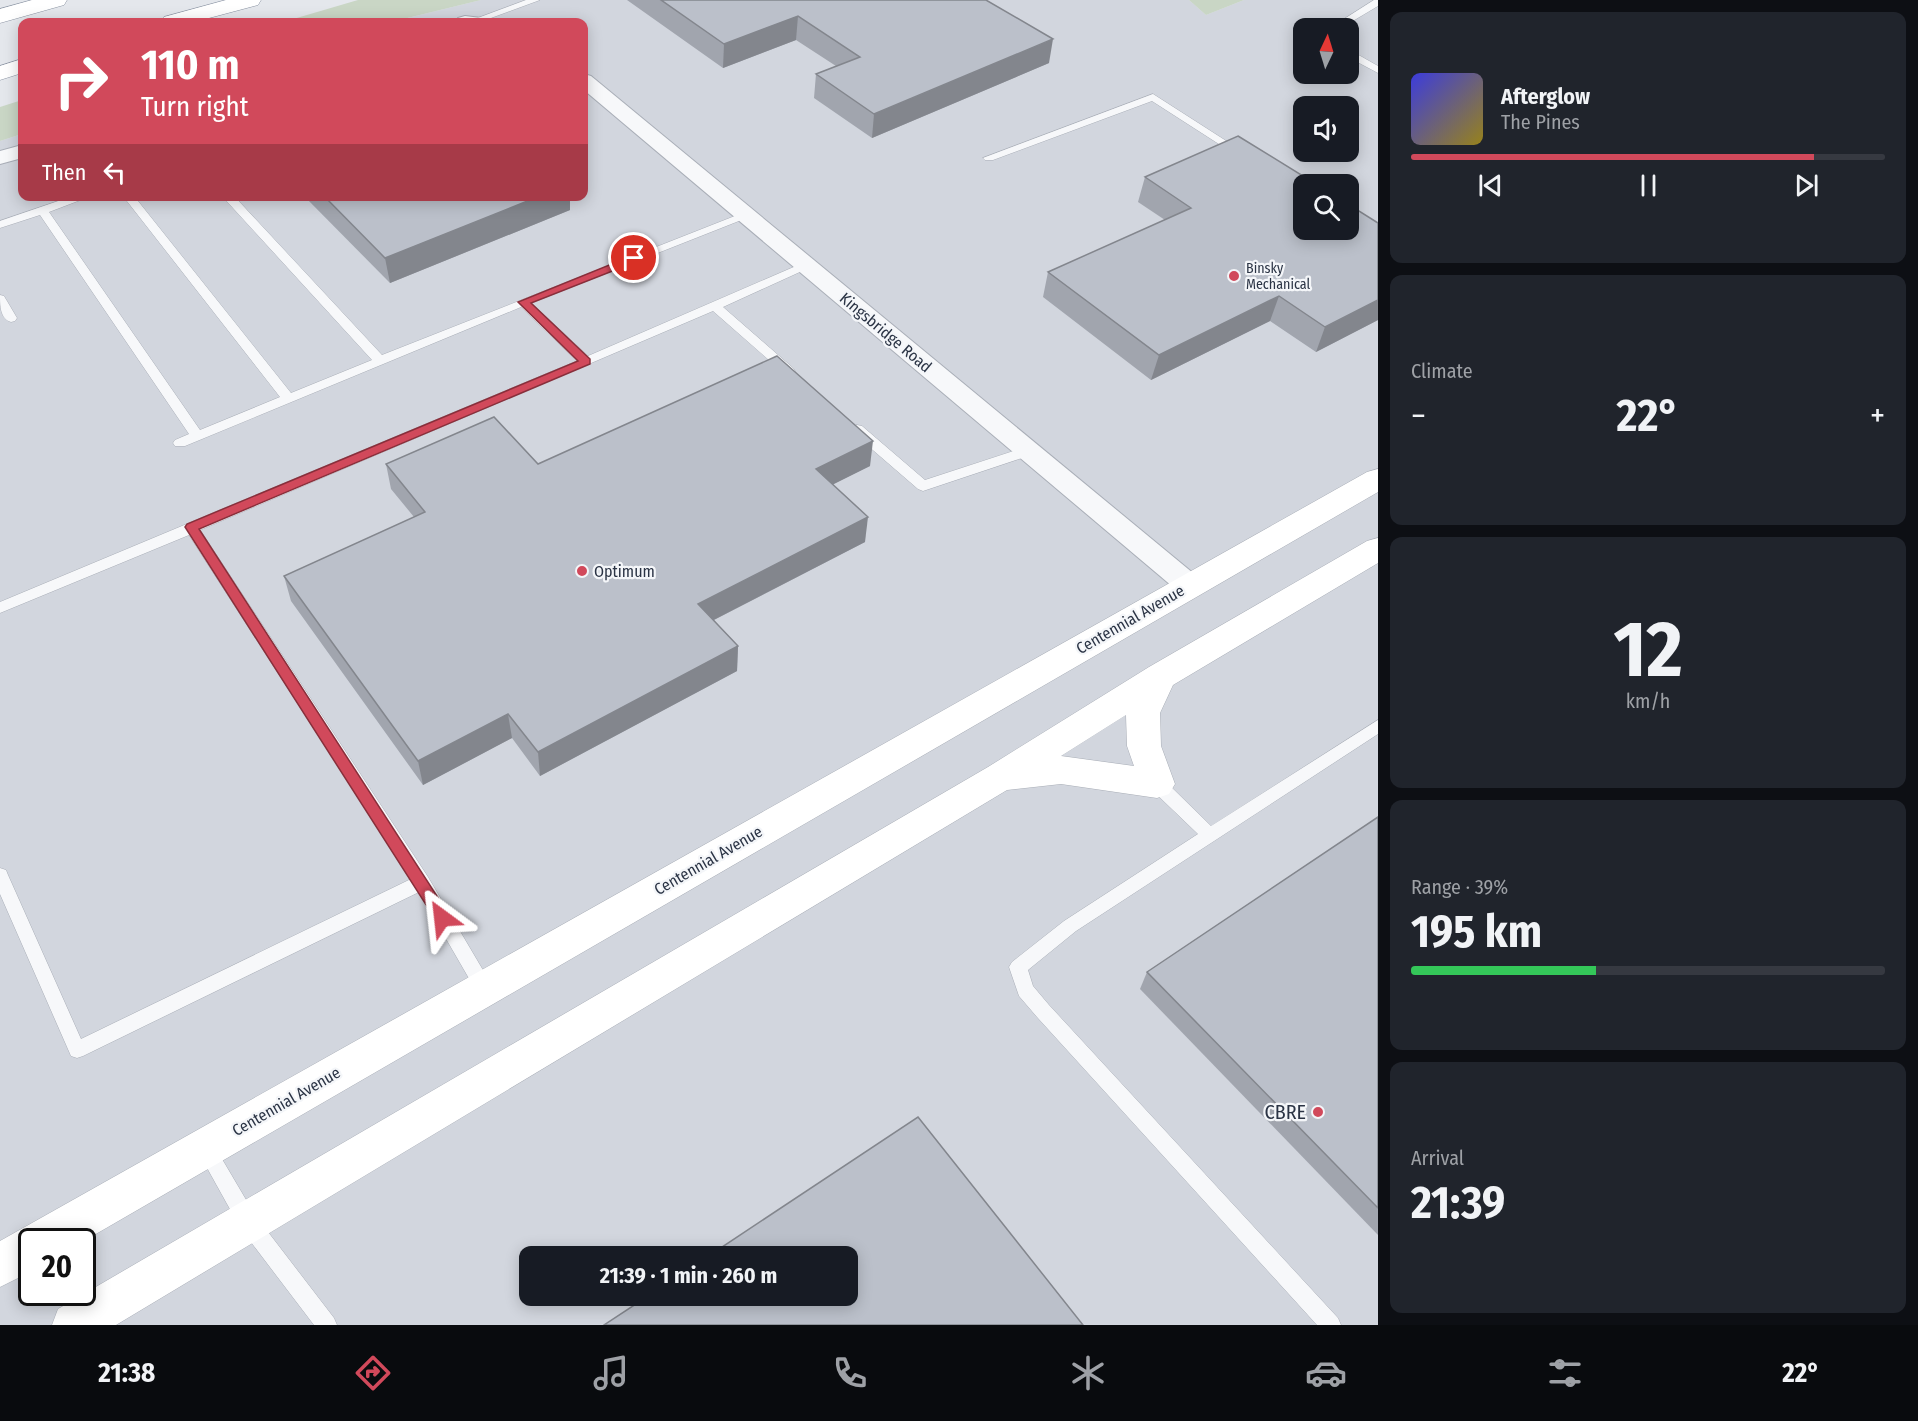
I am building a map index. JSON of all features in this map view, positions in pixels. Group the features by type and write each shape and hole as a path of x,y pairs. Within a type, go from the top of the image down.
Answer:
{"main road":[{"path":"0,16 56,0"},
{"path":"186,18 249,0"},
{"path":"0,73 18,67"},
{"name":"Centennial Avenue","path":"65,1228 1378,479"},
{"path":"74,1325 1000,777 1161,676 1378,549"},
{"path":"1000,777 1060,770 1157,784 1144,746 1143,713 1161,676"},
{"path":"0,1265 18,1255"}],"street":[{"name":"Kingsbridge Road","path":"588,83 1190,585"},
{"path":"0,158 18,152"}],"lane":[{"path":"482,18 535,0"},
{"path":"1352,18 1378,2"},
{"path":"1359,59 1378,70"},
{"path":"989,158 1153,97 1253,162"},
{"path":"0,225 72,201"},
{"path":"132,201 288,398"},
{"path":"232,201 380,361"},
{"path":"43,211 197,436"},
{"path":"180,443 523,302 745,215"},
{"path":"0,608 586,362 807,266"},
{"path":"0,299 11,318"},
{"path":"523,302 586,362"},
{"path":"714,306 796,376"},
{"path":"850,423 923,486 1029,451"},
{"path":"191,527 422,882 484,988"},
{"path":"1331,1325 1043,1011 1025,990 1018,967 1070,926 1378,726"},
{"path":"1157,784 1209,834"},
{"path":"0,875 78,1050 422,882"},
{"path":"205,1148 248,1222 327,1325"}],"shaded area":[{"path":"481,0 1189,0 1206,15 1244,0 1378,0 1378,1325 0,1325 0,141 18,135 18,201 588,201 588,18 407,18"}],"green space":[{"path":"358,0 481,0 407,18 297,18"},
{"path":"1189,0 1244,0 1206,15"},
{"path":"18,101 18,135 0,141 0,107"}],"building":[{"path":"661,0 986,0 1053,39 874,114 816,74 860,57 798,16 724,44"},
{"name":"Binsky Mechanical","path":"1238,136 1300,174 1293,174 1293,240 1359,240 1359,211 1378,223 1378,300 1325,327 1279,296 1159,355 1048,272 1191,208 1145,177"},
{"path":"329,201 528,201 385,258"},
{"name":"Optimum","path":"777,356 873,441 816,469 868,517 698,604 738,646 538,752 508,714 418,761 284,576 425,512 386,464 494,417 538,464"},
{"name":"CBRE","path":"1378,817 1378,1208 1147,972"},
{"path":"918,1117 1083,1325 604,1325 633,1306 858,1306 858,1246 724,1246"}],"place":[{"name":"Binsky Mechanical","path":"1234,276"},
{"name":"Optimum","path":"582,571"},
{"name":"CBRE","path":"1318,1112"}],"route":[{"path":"442,918 422,882 191,527 586,362 523,302 634,258"}]}
